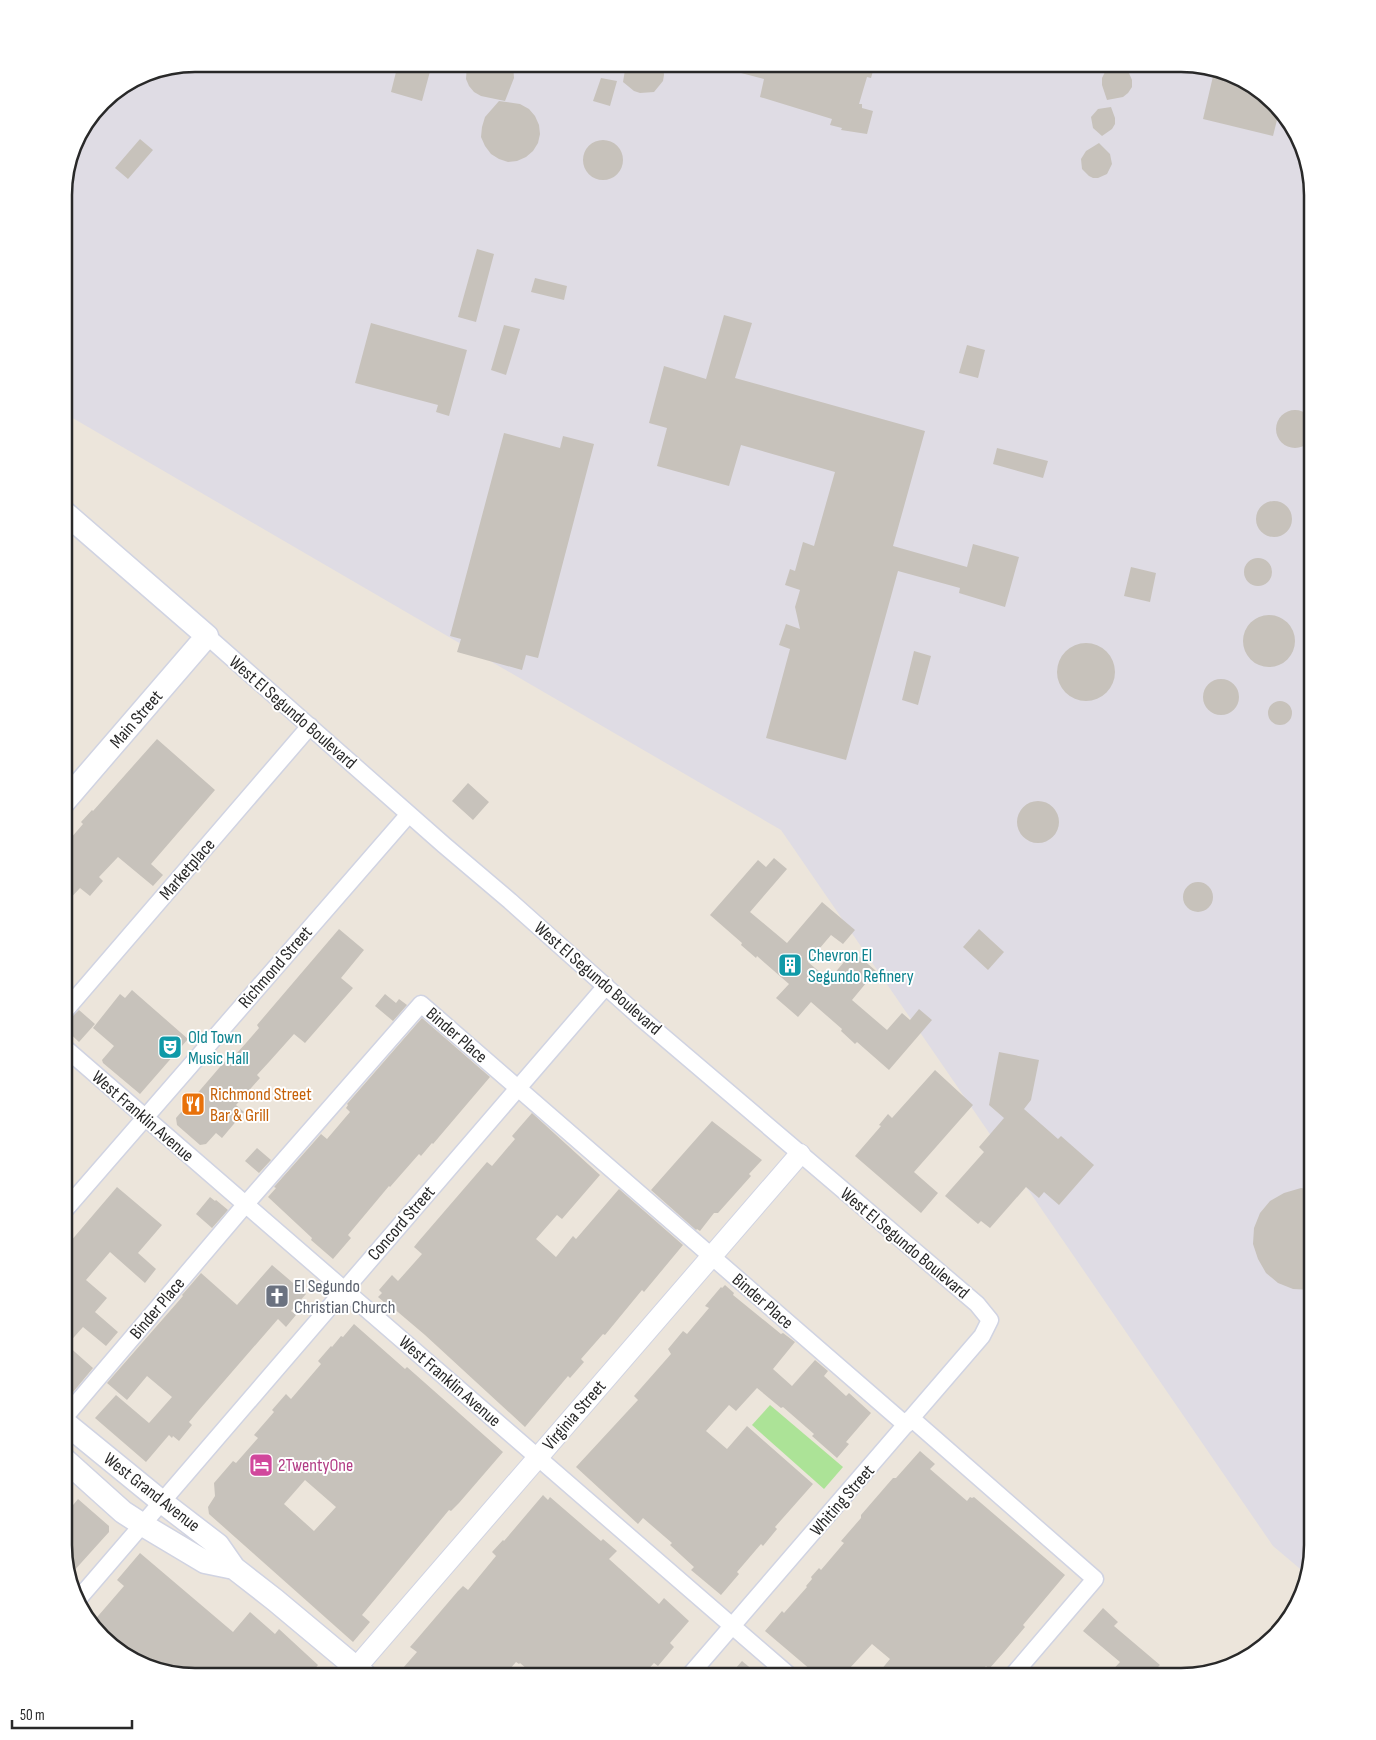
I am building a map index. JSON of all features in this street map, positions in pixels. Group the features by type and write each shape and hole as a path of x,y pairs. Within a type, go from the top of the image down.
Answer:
{"main road":[{"path":"73,520 207,636"},
{"name":"Main Street","path":"73,792 207,636"},
{"name":"West Grand Avenue","path":"73,1429 218,1545 234,1568 275,1600 350,1668"},
{"name":"West Grand Avenue","path":"73,1467 123,1512 143,1525 205,1562 234,1568"}],"street":[{"name":"West El Segundo Boulevard","path":"207,636 606,986 800,1154 978,1304 990,1320"},
{"name":"Marketplace","path":"73,1002 310,726"},
{"name":"Richmond Street","path":"73,1200 409,814"},
{"name":"Concord Street","path":"83,1594 606,986"},
{"name":"Binder Place","path":"73,1407 245,1205 421,1004 712,1256 1095,1579 1019,1668"},
{"name":"West Franklin Avenue","path":"73,1055 781,1668"},
{"name":"Virginia Street","path":"362,1668 537,1457 800,1154"},
{"name":"Whiting Street","path":"696,1668 982,1336 990,1320"}],"shaded area":[{"path":"188,73 1188,73 1220,79 1242,89 1267,109 1283,127 1291,141 1299,164 1304,196 1304,1544 1300,1569 1273,1546 781,830 73,418 73,188 82,148 93,127 109,109 127,93 148,82 172,75"}],"green space":[{"path":"770,1405 843,1467 824,1489 752,1425"}],"building":[{"path":"396,73 430,73 422,101 391,92"},
{"path":"466,73 514,73 514,78 505,101 481,96 474,92 466,79"},
{"path":"624,73 664,73 663,81 654,92 640,93 634,91 623,82"},
{"path":"741,73 872,73 871,78 867,77 859,104 862,104 862,108 873,111 867,134 841,130 842,128 830,125 832,119 760,97 764,79"},
{"path":"1104,73 1129,73 1132,87 1123,97 1107,100 1102,85"},
{"path":"1213,77 1242,89 1255,98 1277,120 1273,136 1203,119"},
{"path":"601,78 617,81 610,106 593,101"},
{"path":"499,101 520,104 529,109 539,125 538,143 526,157 517,161 508,162 491,154 481,137 485,117"},
{"path":"1111,107 1115,124 1112,129 1102,136 1093,128 1091,117 1098,109"},
{"path":"140,139 153,150 128,179 115,168"},
{"path":"607,140 614,143 620,149 623,160 622,168 614,177 607,180 599,180 592,177 584,168 583,156 586,149 595,141"},
{"path":"1099,143 1110,154 1112,164 1107,174 1093,178 1082,169 1081,159 1086,151"},
{"path":"477,249 494,254 476,322 458,317"},
{"path":"535,278 567,286 564,300 531,292"},
{"path":"724,315 752,323 735,378 925,431 893,546 967,567 973,544 1019,557 1005,607 959,593 960,588 898,571 846,760 766,738 790,649 779,645 786,624 800,629 795,607 800,590 785,585 790,569 795,571 803,542 814,546 835,472 741,445 729,486 657,466 667,428 649,423 664,366 706,379"},
{"path":"371,323 467,350 449,416 436,412 438,405 355,383"},
{"path":"504,325 520,329 506,375 491,370"},
{"path":"967,345 985,350 978,378 959,373"},
{"path":"1295,410 1304,413 1304,445 1295,448 1288,446 1278,436 1276,429 1278,422 1288,412"},
{"path":"504,433 560,448 563,436 594,444 538,658 526,655 522,670 457,652 461,639 450,636"},
{"path":"997,448 1048,461 1043,478 993,464"},
{"path":"1274,501 1286,507 1292,519 1286,531 1274,537 1262,531 1256,519 1262,507"},
{"path":"1258,558 1268,562 1272,572 1268,582 1258,586 1248,582 1244,572 1248,562"},
{"path":"1131,567 1156,573 1150,602 1124,596"},
{"path":"1264,615 1274,615 1288,622 1295,636 1295,646 1288,660 1274,667 1264,667 1254,663 1247,656 1243,646 1243,636 1247,626 1254,619"},
{"path":"1080,643 1092,643 1107,651 1115,666 1115,678 1107,693 1092,701 1080,701 1065,693 1057,678 1057,666 1065,651"},
{"path":"914,651 931,656 918,705 902,700"},
{"path":"1221,679 1228,680 1234,684 1238,690 1238,704 1234,710 1228,714 1221,715 1214,714 1208,710 1204,704 1203,697 1204,690 1208,684 1214,680"},
{"path":"1280,701 1285,702 1291,708 1291,718 1285,724 1280,725 1275,724 1269,718 1268,713 1269,708 1275,702"},
{"path":"157,739 215,790 151,864 163,875 153,886 118,857 99,877 103,881 90,896 80,888 73,895 73,836 83,824 81,822"},
{"path":"468,783 489,802 473,820 452,801"},
{"path":"1042,801 1050,804 1056,810 1059,822 1056,834 1050,840 1034,843 1026,840 1020,834 1017,818 1020,810 1026,804"},
{"name":"Chevron El Segundo Refinery","path":"774,858 787,869 750,912 787,943 822,902 855,930 843,944 831,935 808,962 829,980 853,951 876,971 852,1000 887,1030 902,1013 910,1020 919,1009 932,1020 889,1070 857,1042 855,1044 841,1031 842,1029 811,1002 798,1017 776,998 789,984 757,956 756,958 741,945 742,943 710,915 758,860 766,867"},
{"path":"1198,882 1209,886 1213,897 1209,908 1198,912 1187,908 1183,897 1187,886"},
{"path":"339,929 364,950 341,978 353,988 305,1043 294,1034 257,1075 260,1078 236,1105 244,1112 222,1138 216,1133 206,1144 200,1145 177,1125 176,1118 232,1053 236,1054 259,1028 257,1025"},
{"path":"979,929 1004,952 988,970 963,947"},
{"path":"132,990 188,1039 140,1094 103,1063 102,1060 114,1046 93,1028 120,994 125,998"},
{"path":"385,994 396,1003 399,999 407,1005 393,1021 375,1006"},
{"path":"79,1010 95,1024 79,1042 73,1036 73,1016"},
{"path":"422,1018 490,1077 433,1144 421,1156 419,1154 389,1186 348,1235 351,1238 333,1259 268,1197 276,1188 274,1187 321,1134 327,1139 350,1112 346,1108 347,1104"},
{"path":"999,1052 1039,1060 1031,1100 1024,1109 1058,1139 1061,1136 1094,1165 1059,1205 1044,1192 1039,1198 1026,1187 990,1228 981,1221 978,1224 945,1196 984,1152 979,1147 1004,1118 989,1105"},
{"path":"935,1070 973,1105 914,1172 938,1193 921,1213 855,1156 881,1126 879,1125 888,1114 892,1118"},
{"path":"532,1113 600,1175 562,1219 557,1215 536,1239 556,1257 573,1236 576,1239 619,1189 683,1245 644,1292 642,1290 605,1335 603,1334 581,1359 584,1362 570,1378 568,1376 525,1427 425,1335 378,1297 382,1293 379,1290 392,1275 398,1281 422,1254 414,1247 487,1162 492,1166 515,1139 512,1136"},
{"path":"712,1121 762,1160 749,1174 751,1176 718,1213 714,1213 700,1231 696,1230 651,1190"},
{"path":"257,1148 271,1160 259,1173 245,1161"},
{"path":"117,1187 162,1225 138,1253 156,1269 145,1283 110,1252 86,1280 107,1298 95,1312 118,1332 106,1346 83,1327 73,1338 73,1238"},
{"path":"1304,1189 1304,1290 1293,1289 1278,1283 1266,1273 1258,1259 1253,1244 1254,1228 1260,1213 1270,1201 1284,1193"},
{"path":"210,1197 228,1210 212,1228 196,1214"},
{"path":"272,1265 306,1294 291,1311 296,1315 286,1327 278,1319 189,1422 192,1425 179,1441 169,1435 146,1462 95,1418 116,1395 149,1423 172,1397 147,1376 127,1400 107,1383 201,1273 237,1305"},
{"path":"725,1285 734,1293 733,1295 781,1334 783,1333 795,1342 773,1369 792,1386 815,1360 828,1371 824,1376 846,1396 849,1393 871,1413 846,1442 849,1444 837,1458 812,1436 814,1434 783,1407 781,1408 757,1388 736,1411 729,1405 706,1431 727,1449 747,1426 813,1484 775,1527 777,1529 763,1546 761,1544 737,1572 739,1574 721,1595 691,1570 694,1567 670,1545 672,1543 643,1518 638,1524 576,1467 638,1400 634,1396 671,1354 668,1349 683,1331 687,1334 709,1308 705,1306 721,1287"},
{"path":"354,1324 405,1369 407,1367 503,1452 459,1503 451,1511 449,1510 362,1615 370,1622 353,1642 209,1514 208,1507 215,1496 214,1483 233,1461 236,1463 258,1438 254,1435 274,1412 272,1410 286,1394 291,1399 321,1364 318,1361 341,1336 343,1337","holes":["305,1480 336,1507 314,1531 284,1504"]},
{"path":"73,1350 93,1368 73,1392"},
{"path":"920,1451 935,1464 930,1469 967,1501 970,1497 974,1497 1065,1575 1023,1625 1025,1627 990,1668 986,1666 984,1668 883,1668 890,1659 872,1644 850,1668 809,1668 765,1631 782,1611 784,1613 807,1587 812,1579 811,1577 819,1568 821,1570 844,1543 841,1541 861,1518 861,1515 893,1478 896,1478"},
{"path":"543,1495 548,1500 550,1497 601,1541 603,1539 617,1551 609,1559 659,1604 664,1598 689,1621 670,1643 674,1647 658,1666 654,1663 649,1668 526,1668 516,1662 511,1668 403,1668 417,1652 410,1647 463,1586 468,1590 496,1556 492,1552 504,1541"},
{"path":"78,1499 109,1526 109,1532 76,1569 73,1544 73,1505"},
{"path":"140,1553 233,1632 250,1612 275,1634 279,1629 318,1665 316,1668 196,1668 164,1663 148,1658 127,1647 114,1637 97,1618 124,1586 117,1580"},
{"path":"1103,1608 1118,1622 1114,1626 1160,1665 1157,1668 1114,1668 1120,1662 1083,1631"},
{"path":"742,1661 750,1668 736,1668"}],"place":[{"name":"Chevron El Segundo Refinery","path":"790,965"},
{"name":"Old Town Music Hall","path":"170,1047"},
{"name":"Richmond Street Bar & Grill","path":"193,1104"},
{"name":"El Segundo Christian Church","path":"277,1296"},
{"name":"2TwentyOne","path":"261,1465"}]}
